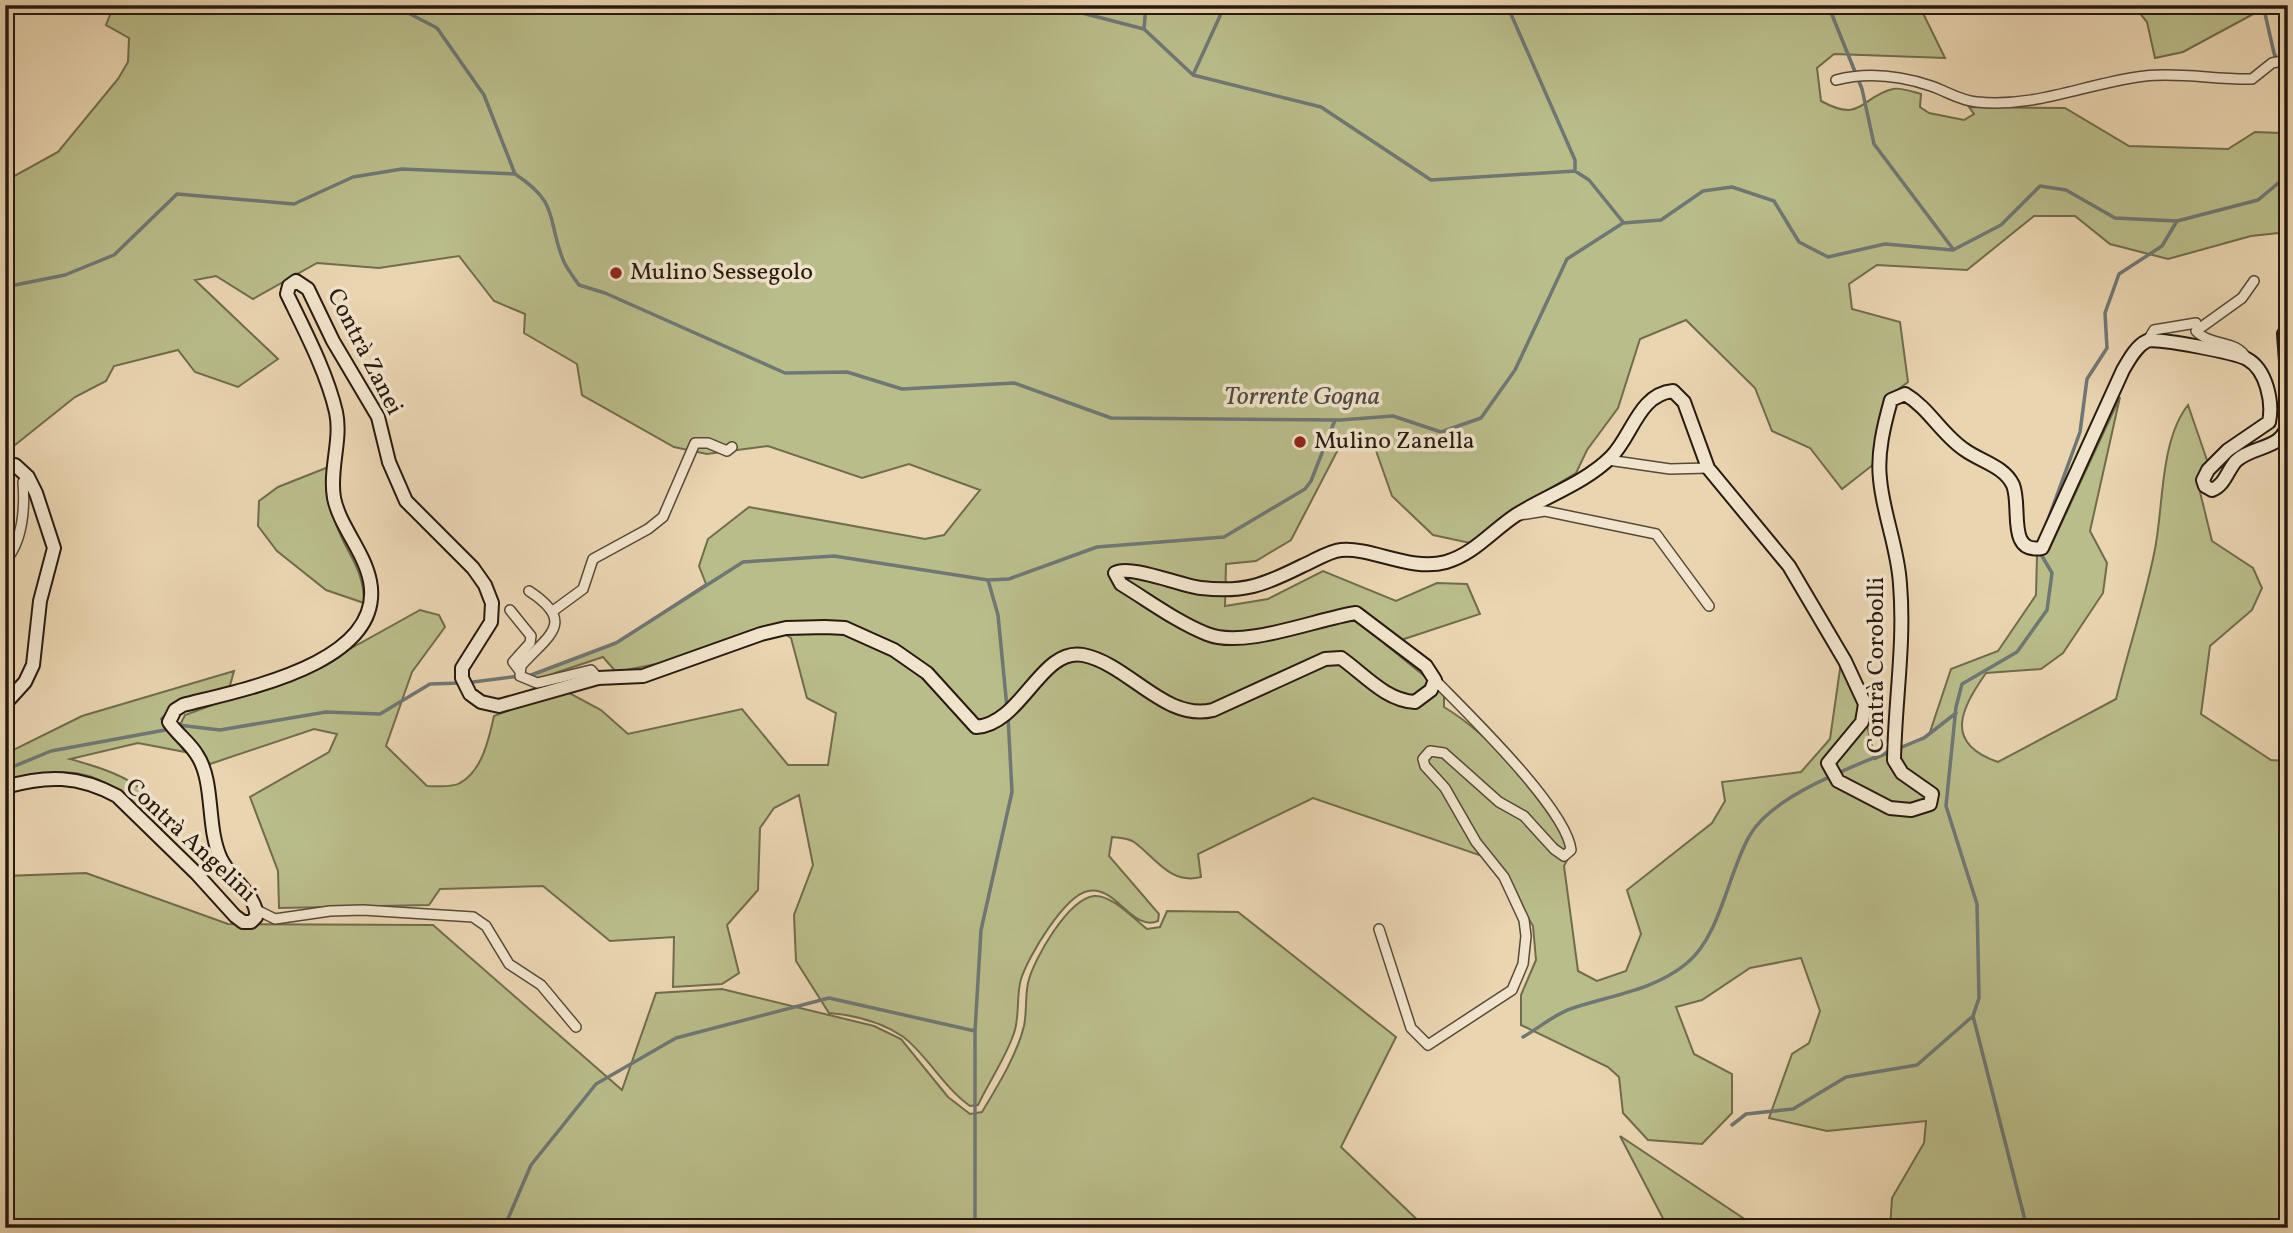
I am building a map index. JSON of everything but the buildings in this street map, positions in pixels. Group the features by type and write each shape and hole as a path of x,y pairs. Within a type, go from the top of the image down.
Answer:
{"street":[{"path":"1836,80 1855,75 1930,85 1977,102 2029,102 2057,98 2092,85 2114,84 2141,76 2252,79 2281,63"},
{"path":"2254,281 2242,298 2196,331 2205,338 2239,348 2265,381 2272,411 2269,422 2216,461 2203,480 2205,486 2212,490 2219,487 2235,462 2282,438 2288,420"},
{"name":"Contrà Zanei","path":"257,910 231,877 214,841 204,770 198,755 169,722 175,710 183,705 272,681 334,653 348,644 366,617 371,595 370,581 336,506 333,487 336,414 287,294 292,282 300,282 308,289 333,341 368,396 378,417 389,462 405,501 473,568 485,585 493,612 491,622 462,668 464,687 481,702 499,706 598,678 643,676 684,659 786,628 845,628 894,650 927,673 975,727 987,726 1008,714 1052,664 1066,656 1082,655 1129,677 1184,712 1196,715 1213,710 1325,659 1341,658 1377,687 1402,701 1415,702 1431,690 1435,680"},
{"path":"2148,340 2154,330 2196,323"},
{"path":"2288,328 2284,334 2288,389"},
{"path":"2148,340 2164,339 2247,359"},
{"name":"Contrà Corobolli","path":"1435,680 1426,666 1356,613 1295,628 1229,639 1208,635 1188,624 1121,584 1115,573 1121,569 1135,571 1182,586 1233,592 1250,589 1340,550 1395,561 1445,562 1487,539 1515,516 1608,460 1621,447 1640,412 1650,401 1661,392 1673,391 1684,402 1709,468 1789,566 1845,661 1865,704 1862,722 1830,759 1835,776 1890,808 1911,810 1930,804 1932,794 1902,773 1894,760 1901,643 1900,584 1892,529 1880,479 1882,434 1891,400 1905,394 1915,400 1945,435 1966,451 2002,471 2015,493 2018,534 2023,545 2037,548 2123,370 2138,347 2148,340"},
{"path":"553,611 585,586 593,559 648,529 663,517 695,443 708,443 727,451 732,447"},
{"path":"1608,460 1671,469 1709,468"},
{"path":"5,467 15,465 28,477 51,535 53,557 40,601 33,665 25,682 5,704"},
{"path":"5,561 16,549 25,505 23,482 28,477"},
{"path":"1515,516 1545,511 1656,534 1709,606"},
{"path":"510,610 531,636 530,643 513,662 519,670 546,642 555,620 553,611 529,592"},
{"name":"Contrà Zanei","path":"519,670 520,676 533,683 592,670 598,678"},
{"path":"1379,929 1411,1028 1428,1045 1476,1012 1506,996 1516,985 1523,964 1526,936 1518,904 1504,877 1476,842 1445,788 1425,766 1423,759 1430,751 1444,753 1499,802 1532,822 1558,853 1564,856 1571,850 1560,825 1534,786 1435,680"},
{"name":"Contrà Angelini","path":"5,788 54,776 83,780 101,788 127,806 196,873 235,916 243,922 251,922 257,910"},
{"path":"257,910 275,919 352,910 473,917 486,926 509,964 541,985 576,1027"}],"green space":[{"path":"114,5 1919,5 1945,58 1834,54 1817,68 1821,101 1845,110 1854,109 1882,92 1899,89 1921,94 1920,107 1929,113 1964,120 1974,114 1969,107 2065,108 2129,146 2228,149 2255,132 2281,133 2288,127 2288,232 2251,236 2168,259 2110,244 2075,216 2034,216 1967,270 1877,265 1849,284 1852,309 1900,322 1908,382 1888,397 1874,464 1842,489 1810,448 1772,431 1755,388 1686,320 1640,339 1618,408 1587,450 1576,473 1514,510 1470,543 1433,535 1392,496 1374,445 1344,438 1291,540 1256,561 1226,564 1225,606 1268,599 1323,571 1396,601 1437,583 1467,584 1480,614 1386,645 1444,692 1444,707 1483,736 1500,753 1531,790 1573,849 1564,866 1578,971 1597,981 1626,971 1641,934 1627,890 1712,823 1725,801 1722,782 1801,772 1830,739 1841,662 1861,700 1875,759 1929,735 1951,669 1998,651 2036,595 2037,555 2049,550 2120,397 2090,531 2107,563 2103,593 2063,653 2041,669 1986,673 1964,712 1963,735 1969,745 1998,762 2116,699 2154,554 2167,457 2179,420 2188,405 2208,463 2200,492 2212,541 2253,568 2262,588 2252,610 2210,646 2201,714 2271,760 2288,761 2288,1228 1890,1228 1892,1198 1924,1143 1926,1121 1827,1131 1769,1118 1792,1054 1809,1043 1820,1011 1801,958 1750,968 1702,1000 1676,1007 1694,1054 1732,1074 1732,1113 1702,1144 1648,1140 1623,1113 1619,1077 1608,1067 1521,1025 1521,995 1536,960 1533,926 1494,860 1313,798 1198,854 1201,877 1190,878 1172,874 1134,842 1112,837 1109,856 1159,914 1158,921 1149,923 1140,920 1098,891 1088,891 1068,904 1048,929 1025,969 1011,1042 978,1105 970,1106 902,1036 867,1020 829,1013 796,961 794,915 813,865 799,795 774,808 760,828 758,890 727,925 739,973 722,984 673,987 674,937 610,941 543,886 440,889 429,905 279,908 278,871 250,797 329,752 337,734 314,729 210,764 180,725 185,715 319,666 420,610 439,615 445,627 412,672 386,746 427,786 453,786 468,778 483,754 494,716 562,689 601,710 628,734 742,709 788,765 828,765 836,713 807,698 791,638 769,625 666,662 616,672 603,657 552,674 559,684 541,689 522,678 616,643 706,584 699,566 708,539 749,507 925,539 944,535 980,490 909,464 862,478 768,446 707,454 674,447 582,395 577,364 524,333 525,314 494,301 459,256 379,268 317,263 253,299 216,276 195,280 278,359 238,387 195,372 178,350 114,366 106,381 75,397 5,453 5,181 58,152 118,79 128,62 129,38 106,25"},
{"path":"2133,5 2270,5 2183,52 2155,58 2147,22"},
{"path":"331,466 333,514 361,579 364,603 326,590 277,551 258,526 259,501 278,487"},
{"path":"234,671 229,689 172,709 161,719 185,752 138,743 70,759 128,780 151,799 167,826 158,829 123,795 90,776 53,772 5,781 5,754 82,716"},
{"path":"86,873 228,924 433,925 622,1090 656,993 722,989 874,1026 901,1039 948,1097 970,1114 982,1112 1017,1048 1024,1026 1031,973 1053,932 1073,908 1084,900 1101,896 1122,908 1147,929 1160,927 1167,911 1238,912 1396,1037 1341,1147 1426,1228 5,1228 5,876"},
{"path":"1620,1136 1758,1228 1668,1228"}],"waterway":[{"path":"393,5 437,28 484,95 515,174"},
{"path":"1051,5 1144,29 1193,75 1321,107 1431,180 1575,171 1589,180 1623,222"},
{"path":"1144,29 1146,5"},
{"path":"1193,75 1225,5"},
{"path":"1507,5 1575,160 1575,171"},
{"path":"1828,5 1862,89 1874,144 1953,249"},
{"path":"2263,5 2274,53 2288,89"},
{"path":"5,287 65,275 114,255 177,194 294,204 353,177 402,169 515,174"},
{"name":"Torrente Gogna","path":"515,174 540,194 546,204 564,262 579,285 605,293 785,373 847,372 902,389 1014,383 1111,418 1340,420 1393,416 1441,432 1481,418 1515,370 1567,259 1623,223 1661,220 1703,191 1732,187 1774,201 1799,242 1828,257 1885,244 1953,250 2001,225 2040,186 2066,190 2115,218 2177,221 2258,200 2288,175"},
{"path":"2045,528 2080,432 2087,379 2107,348 2105,313 2119,274 2162,246 2177,221"},
{"path":"526,677 616,643 743,562 834,556 988,580 1009,579 1097,547 1224,537 1305,489 1311,481 1335,420"},
{"path":"1732,1125 1746,1114 1793,1109 1846,1077 1917,1065 1973,1016 1979,998 1977,904 1946,806 1956,707 1962,684 2017,652 2047,610 2052,573 2039,551"},
{"path":"988,580 998,615 1007,708"},
{"path":"473,682 520,676"},
{"path":"178,725 220,730 326,712 380,714 430,684 460,683"},
{"path":"1897,749 1924,738 1956,713"},
{"path":"975,1228 975,1031 981,930 1012,792 1008,716"},
{"path":"5,770 51,751 165,730"},
{"path":"1523,1037 1567,1010 1647,986 1687,963 1699,951 1708,936 1742,850 1761,821 1793,796 1813,785 1890,751"},
{"path":"504,1228 531,1165 596,1084 676,1038 829,998 975,1031"},
{"path":"1973,1016 2025,1220"}],"place":[{"name":"Mulino Sessegolo","path":"616,273"},
{"name":"Mulino Zanella","path":"1300,442"}]}
